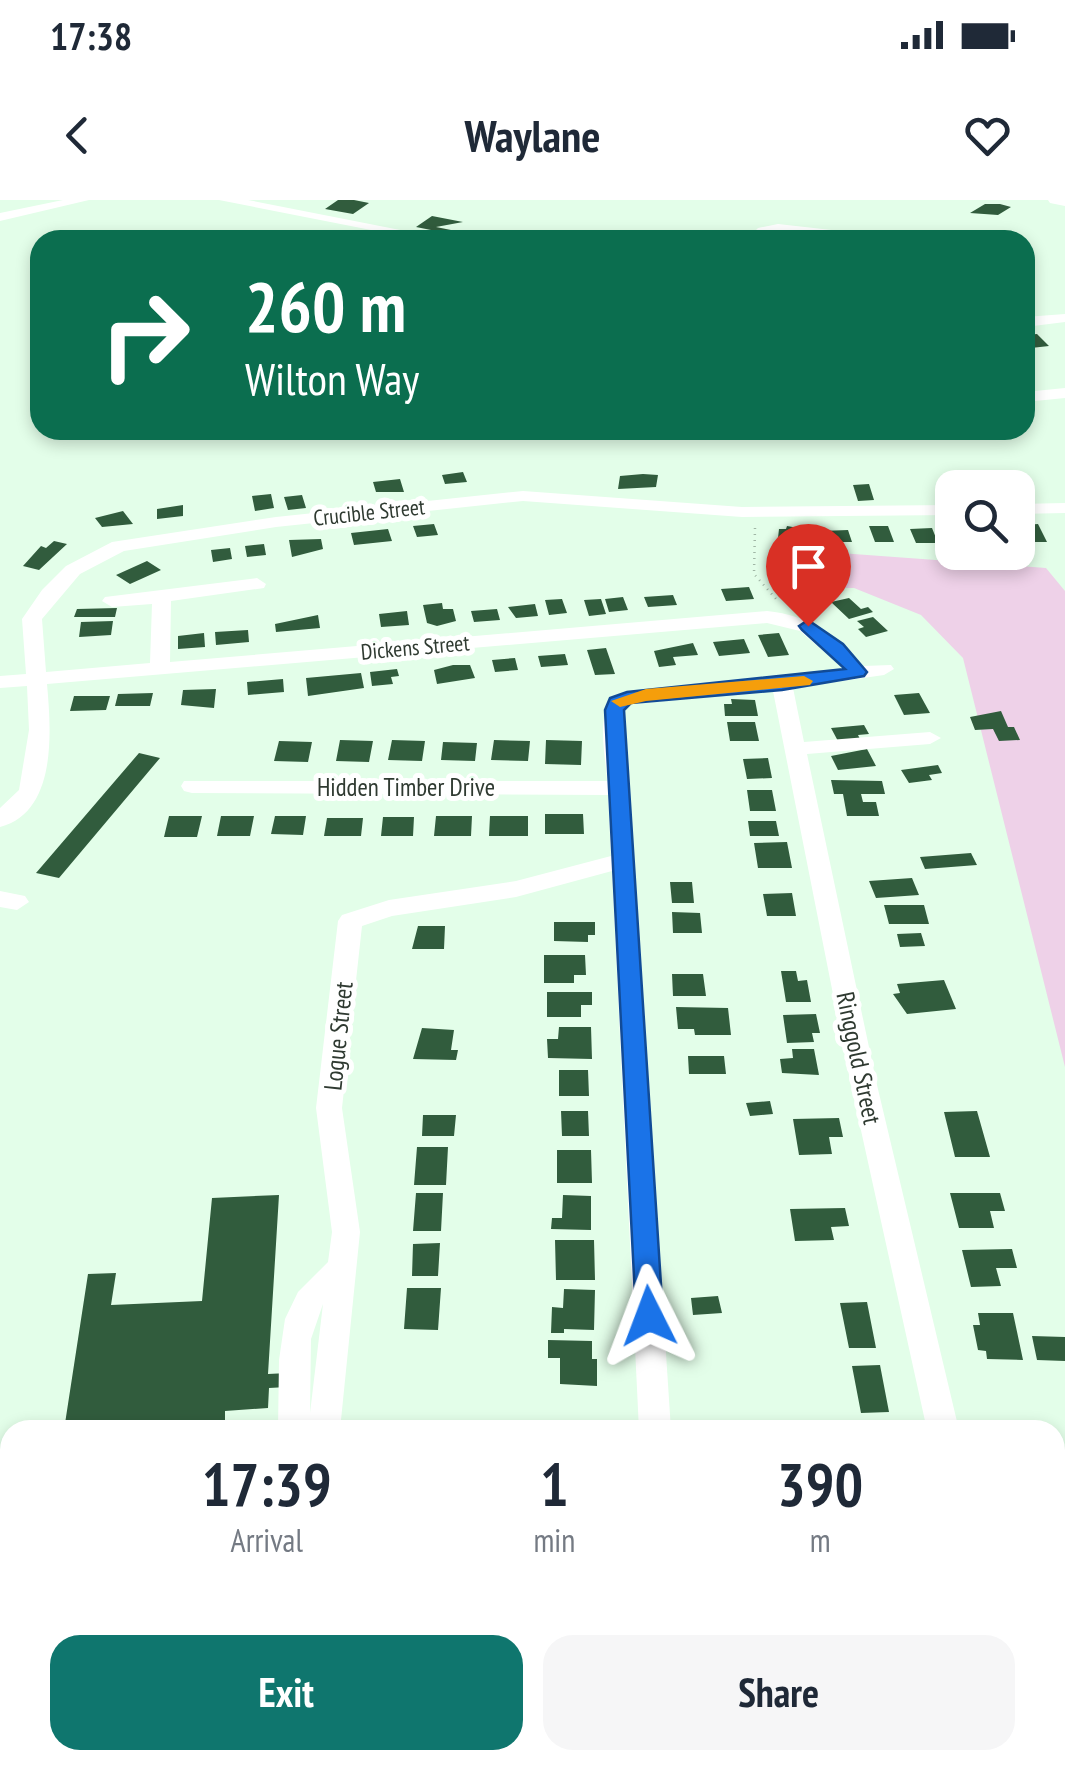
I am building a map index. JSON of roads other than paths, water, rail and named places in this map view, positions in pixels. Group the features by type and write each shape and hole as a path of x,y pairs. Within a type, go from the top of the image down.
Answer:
{"street":[{"path":"0,217 82,200"},
{"path":"226,200 389,230"},
{"path":"301,214 317,200"},
{"path":"1055,200 1065,202"},
{"path":"768,230 796,230"},
{"path":"1035,321 1065,318"},
{"path":"1035,396 1065,393"},
{"name":"Crucible Street","path":"0,820 30,792 40,730 32,618 49,594 74,570 119,546 276,522 522,496 755,511 935,510"},
{"path":"1035,509 1065,508"},
{"path":"112,601 257,584"},
{"path":"160,669 162,598"},
{"name":"Dickens Street","path":"0,682 767,617 792,619 820,634 858,672"},
{"path":"655,1420 614,710 617,702 646,695 782,684 884,668"},
{"name":"Ringgold Street","path":"782,684 940,1420"},
{"path":"794,749 930,738"},
{"name":"Hidden Timber Drive","path":"192,786 620,788"},
{"name":"Logue Street","path":"325,1420 346,1232 330,1108 350,921 389,908 516,888 625,860"},
{"path":"294,1420 300,1308 314,1289 342,1268"}]}
